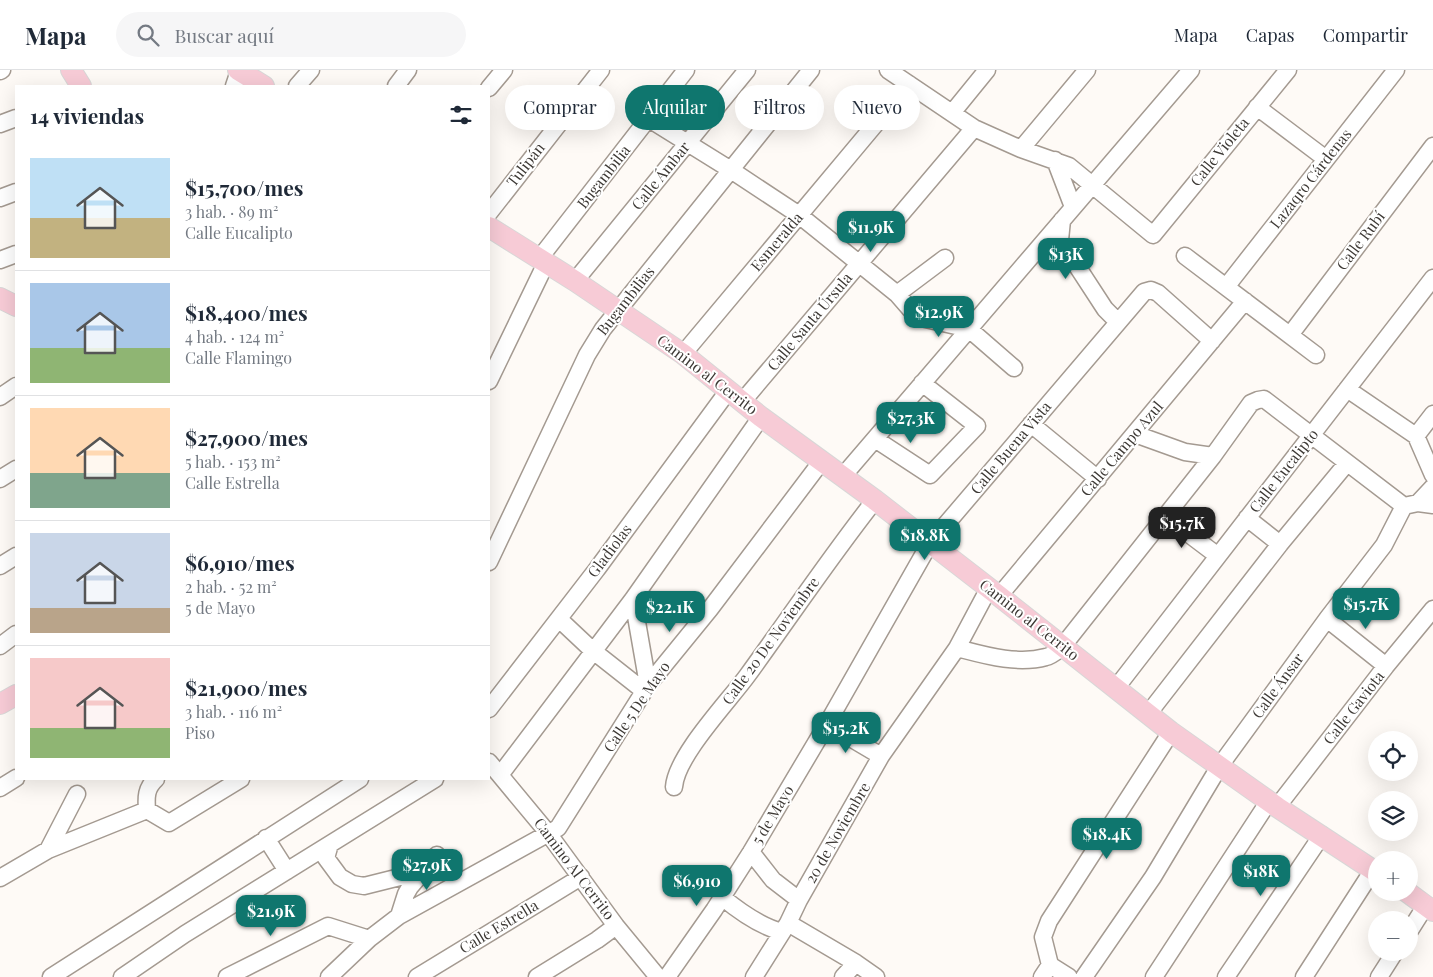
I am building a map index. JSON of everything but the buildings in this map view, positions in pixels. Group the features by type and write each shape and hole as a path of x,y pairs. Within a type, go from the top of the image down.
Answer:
{"main road":[{"path":"71,70 80,85"},
{"path":"237,76 261,85"},
{"name":"Camino al Cerrito","path":"490,228 575,281 683,354 761,417 875,500 994,592 1171,732 1273,804 1368,866"},
{"path":"0,704 15,696"},
{"path":"1418,900 1430,908"}],"street":[{"path":"298,85 310,70"},
{"path":"397,85 408,70"},
{"path":"490,87 504,70"},
{"name":"Tulipán","path":"490,212 601,70"},
{"name":"Bugambilia","path":"675,85 686,70"},
{"name":"Calle Ámbar","path":"575,281 747,70"},
{"name":"Bugambilias","path":"490,560 587,355 603,329 811,70"},
{"path":"888,70 974,128 1021,149 1069,166 1093,184"},
{"path":"952,113 987,70"},
{"path":"1021,149 1087,70"},
{"path":"843,476 1190,70"},
{"name":"Calle Violeta","path":"1093,184 1153,235 1288,70"},
{"name":"Lazaqro Cárdenas","path":"1226,287 1396,70"},
{"name":"Esmeralda","path":"683,354 909,84"},
{"path":"1257,107 1326,160"},
{"path":"0,124 15,118"},
{"name":"Calle Santa Úrsula","path":"735,396 859,264 974,128"},
{"name":"Bugambilia","path":"490,379 543,261 641,130"},
{"path":"666,130 800,215 897,294 917,317 969,329 1014,368"},
{"name":"Calle Rubí","path":"1290,335 1433,146"},
{"path":"1055,160 1073,207"},
{"path":"0,198 15,192"},
{"path":"1062,220 1060,240 1106,309 1118,322"},
{"path":"0,260 15,254"},
{"path":"1185,256 1316,355"},
{"path":"897,294 945,258"},
{"name":"Calle Eucalipto","path":"1116,688 1433,278"},
{"name":"Calle Buena Vista","path":"930,543 1144,292 1151,290 1158,293 1212,341"},
{"name":"Calle Campo Azul","path":"994,592 1098,479 1244,301"},
{"path":"875,439 930,475 977,426 922,384"},
{"path":"0,397 15,387"},
{"path":"1348,389 1416,436 1433,475"},
{"name":"Gladiolas","path":"490,708 735,396"},
{"path":"957,648 990,657 1024,659 1047,657 1062,647 1213,456 1251,404 1258,400 1264,399 1347,463 1418,505"},
{"path":"1416,436 1433,414"},
{"path":"500,775 592,650 633,599 761,417"},
{"path":"1031,424 1098,479"},
{"path":"1135,434 1185,452 1213,456"},
{"name":"Calle 5 De Mayo","path":"329,977 369,939 399,916 558,828 646,688 710,609 821,462"},
{"path":"1148,714 1280,544 1347,463"},
{"path":"0,479 15,470"},
{"name":"Calle Ánsar","path":"1084,977 1152,877 1219,767 1327,619 1384,545 1433,487"},
{"name":"Calle 20 De Noviembre","path":"674,787 675,780 687,754 746,678 875,500"},
{"path":"1165,516 1218,556"},
{"path":"1247,518 1280,544"},
{"name":"5 de Mayo","path":"667,977 751,852 827,724 930,543"},
{"path":"0,566 15,557"},
{"name":"20 de Noviembre","path":"754,977 785,928 799,900 882,756 994,592"},
{"path":"633,599 646,688"},
{"name":"Calle Gaviota","path":"1154,977 1273,804 1433,610"},
{"path":"560,619 592,650 646,688"},
{"path":"1327,619 1386,666"},
{"path":"0,646 15,635"},
{"path":"827,724 882,756"},
{"path":"1069,977 1046,971 1043,937 1049,920 1171,732"},
{"name":"Camino Al Cerrito","path":"490,763 548,833 616,926 658,977"},
{"path":"0,788 15,779"},
{"path":"147,810 146,795 152,780"},
{"path":"147,810 169,824 239,780"},
{"path":"51,977 266,838 339,784 356,780"},
{"path":"122,977 185,934 433,780"},
{"path":"48,850 77,794"},
{"path":"0,878 48,850 147,810"},
{"path":"1226,977 1322,835"},
{"path":"266,838 287,871"},
{"path":"330,844 326,858 340,877 352,884 364,886 424,871"},
{"path":"751,852 773,880 799,900"},
{"path":"399,916 406,894 437,855"},
{"name":"Calle Estrella","path":"417,977 581,877"},
{"path":"1304,977 1368,881"},
{"path":"722,897 738,910 765,926 785,928 856,963 876,977"},
{"path":"1418,922 1430,908"},
{"path":"227,977 328,926 369,939"},
{"path":"537,977 616,926"},
{"path":"1379,977 1389,961"},
{"path":"843,977 856,963"}]}
